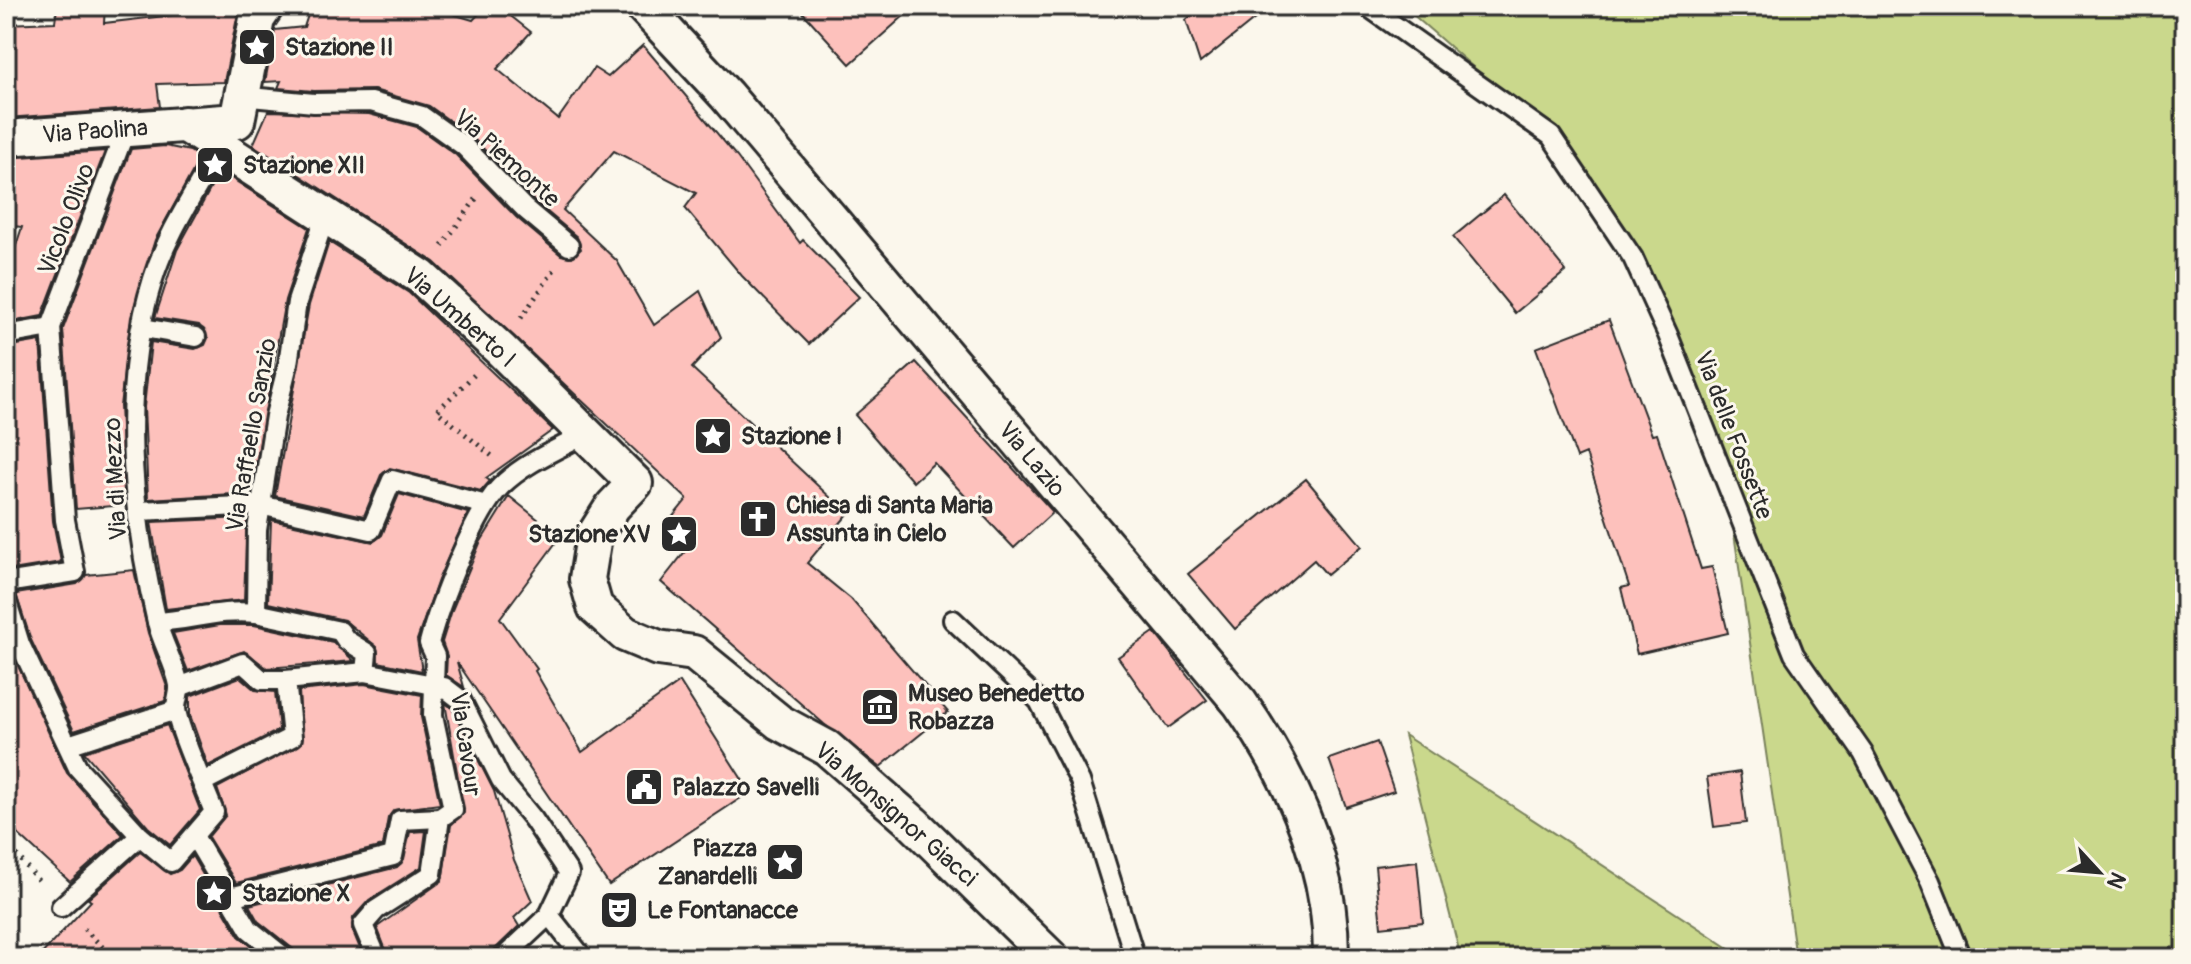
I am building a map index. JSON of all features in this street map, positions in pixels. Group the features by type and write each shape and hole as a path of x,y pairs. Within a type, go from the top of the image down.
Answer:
{"street":[{"name":"Via Lazio","path":"643,6 726,95 1240,703 1275,753 1321,865 1332,926 1331,958"},
{"path":"239,96 261,13"},
{"name":"Via Paolina","path":"6,138 237,121 239,96"},
{"name":"Via Umberto I","path":"184,124 421,277 499,348 635,483 613,506 594,536 587,560 589,592 595,607 625,634 658,648 694,653"},
{"name":"Via Monsignor Giacci","path":"694,653 779,722 827,748 913,823 1051,958"}],"lane":[{"name":"Via delle Fossette","path":"1367,6 1551,136 1633,258 1668,335 1794,654 1863,753 1930,881 1961,958"},
{"name":"Via Piemonte","path":"239,96 314,103 371,102 422,116 464,146 525,209 569,246"},
{"name":"Vicolo Olivo","path":"6,583 75,572 65,520 51,327 126,129"},
{"name":"Via di Mezzo","path":"194,836 214,812 176,710 179,687 157,622 133,456 143,328 153,280 165,247 219,149"},
{"name":"Via Raffaello Sanzio","path":"256,613 260,505 297,302 325,217"},
{"path":"6,335 51,327"},
{"path":"143,328 196,337"},
{"path":"433,683 435,656 429,643 431,636 486,505 510,479 586,434"},
{"path":"139,511 260,505 371,530 392,480 486,505"},
{"path":"6,599 20,644 78,768 140,836 171,862 194,836 249,929 285,958"},
{"path":"157,622 193,620 228,610 340,631 346,640 367,653 365,672"},
{"path":"953,620 1039,701 1080,781 1135,958"},
{"path":"179,687 243,663 262,680 365,672 433,683 461,700 501,780 569,873 549,915 503,958"},
{"path":"203,782 292,737 286,680"},
{"name":"Via Cavour","path":"377,958 363,925 376,910 432,874 440,818 453,809 437,744 433,683"},
{"path":"68,745 176,710"},
{"path":"230,897 393,856 400,820 440,818"},
{"path":"61,907 140,836"},
{"path":"549,915 583,958"}],"path":[{"path":"421,277 492,175"},
{"path":"510,479 487,451 437,411 499,348 569,246"}],"green space":[{"path":"1403,6 2185,6 2185,958 1796,958 1722,451 1633,258 1536,122"},
{"path":"1404,735 1744,958 1461,958"}],"building":[{"path":"105,6 104,23 216,10 238,13 224,82 157,84 160,107 6,118 6,24 55,22 57,8"},
{"path":"311,6 439,10 473,20 486,6 498,6 531,32 497,69 558,119 594,68 608,77 643,45 737,157 800,243 803,240 859,297 809,344 742,276 685,208 696,193 614,151 563,210 617,261 654,325 700,291 721,337 692,368 848,514 807,563 851,599 948,712 880,767 824,724 661,582 690,545 667,524 687,499 434,262 253,145 268,111 369,114 417,127 456,155 516,217 561,255 572,257 581,249 577,237 533,200 472,137 429,106 374,90 314,91 278,88 281,81 265,82 275,30 304,27"},
{"path":"797,6 915,6 850,64"},
{"path":"1201,6 1271,6 1200,63 1186,20"},
{"path":"165,146 190,151 200,158 155,240 131,317 120,406 125,505 76,509 63,329 131,149"},
{"path":"105,151 42,316 6,323 6,276 22,227 6,225 6,158"},
{"path":"220,171 309,228 285,300 251,493 148,499 144,407 151,342 195,349 205,345 208,338 199,325 155,318 177,250"},
{"path":"1504,195 1566,271 1515,313 1453,237"},
{"path":"329,242 409,293 553,430 486,478 490,481 481,491 390,468 381,475 364,516 275,496 309,305"},
{"path":"1609,320 1652,435 1657,434 1701,569 1712,567 1728,633 1637,654 1621,588 1629,586 1586,454 1577,458 1536,348"},
{"path":"40,341 53,521 61,562 6,571 6,347"},
{"path":"916,362 1053,512 1014,548 934,463 913,482 855,415"},
{"path":"1306,479 1362,546 1327,575 1314,560 1235,629 1188,574"},
{"path":"399,494 468,513 438,580 417,640 422,671 378,662 377,647 344,620 268,603 271,520 373,542 382,535"},
{"path":"509,496 560,537 500,618 537,669 535,671 582,752 680,682 750,792 609,885 457,662 464,687 446,675 447,656 442,642 452,610 480,543"},
{"path":"247,518 244,600 166,609 151,522"},
{"path":"134,570 148,633 167,687 165,701 74,731 31,640 16,594 77,584 86,575"},
{"path":"220,625 254,625 333,642 354,661 267,668 244,651 188,671 173,633"},
{"path":"1154,632 1207,700 1168,728 1118,657"},
{"path":"6,639 67,773 123,835 70,882 6,823"},
{"path":"240,677 255,690 275,692 279,730 208,766 190,715 190,696"},
{"path":"364,684 422,695 421,717 440,804 394,810 388,818 383,846 236,883 208,837 226,815 217,788 302,743 299,691"},
{"path":"445,703 452,708 494,791 514,860 532,901 514,918 519,926 495,949 491,958 389,958 377,927 442,881 451,825 464,813"},
{"path":"167,725 200,810 170,845 148,827 84,752"},
{"path":"1377,742 1394,791 1346,807 1329,759"},
{"path":"1740,772 1746,823 1714,827 1707,777"},
{"path":"426,831 421,867 369,900 353,918 352,929 364,958 297,958 293,949 258,921 249,905 397,867 404,859 410,832"},
{"path":"140,852 170,874 180,870 192,856 239,936 266,958 38,958 91,901 88,899"},
{"path":"1417,861 1423,922 1381,927 1375,866"}],"place":[{"name":"Stazione II","path":"257,47"},
{"name":"Stazione XII","path":"215,165"},
{"name":"Stazione I","path":"713,436"},
{"name":"Chiesa di Santa Maria Assunta in Cielo","path":"758,519"},
{"name":"Stazione XV","path":"679,534"},
{"name":"Museo Benedetto Robazza","path":"880,707"},
{"name":"Palazzo Savelli","path":"644,787"},
{"name":"Piazza Zanardelli","path":"785,862"},
{"name":"Stazione X","path":"214,893"},
{"name":"Le Fontanacce","path":"619,910"}]}
